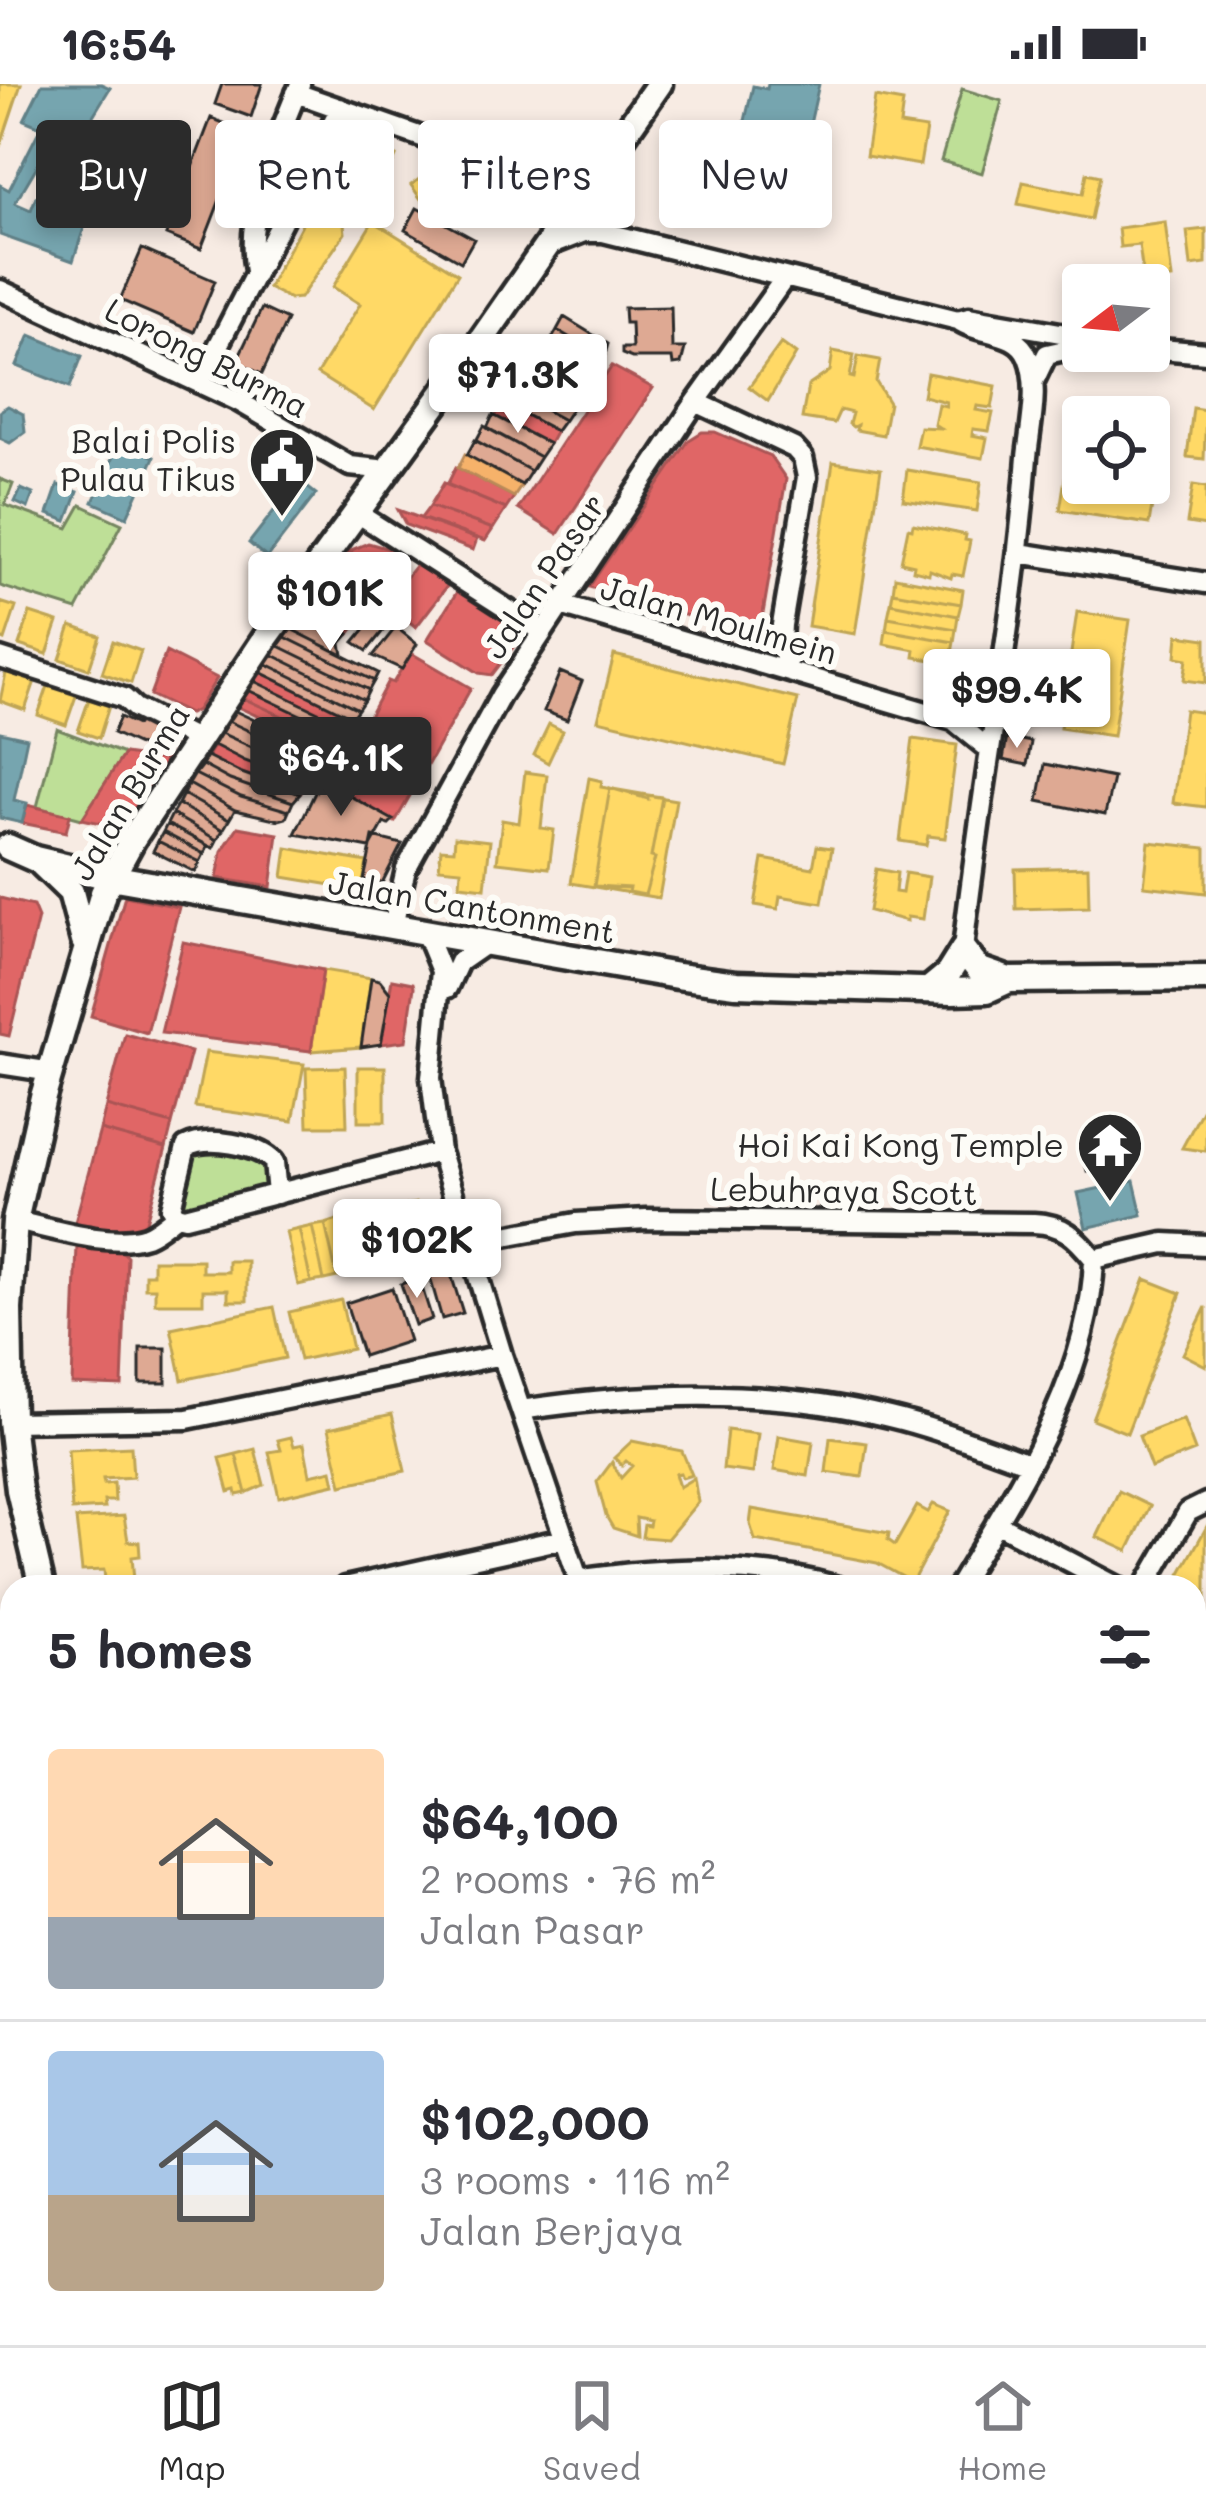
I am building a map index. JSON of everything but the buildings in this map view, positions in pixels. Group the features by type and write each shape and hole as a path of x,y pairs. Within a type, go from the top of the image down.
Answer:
{"main road":[{"name":"Jalan Burma","path":"39,1575 26,1526 11,1422 4,1309 15,1221 85,950 110,877 198,740 659,84"},
{"name":"Jalan Cantonment","path":"4,847 97,855 132,841"},
{"name":"Jalan Cantonment","path":"4,847 110,877 736,984 986,990 1010,980 1206,978"},
{"path":"35,859 71,892 85,950"},
{"path":"931,988 948,974 963,950 978,970 1010,980"}],"street":[{"path":"254,271 252,223 298,88 418,136"},
{"path":"199,383 340,108"},
{"path":"548,246 584,232 603,232 958,320 1015,339 1028,356 1034,384 1019,554 963,950"},
{"name":"Jalan Pasar","path":"393,926 406,868 501,695 784,279"},
{"name":"Lorong Burma","path":"0,290 238,401 350,466 388,470"},
{"path":"958,320 969,317 1062,337"},
{"path":"1034,384 1047,354 1062,349"},
{"path":"1170,350 1206,353"},
{"path":"696,402 794,448 803,458 807,477 782,625 781,643 789,671"},
{"path":"357,513 543,632"},
{"path":"1019,554 1206,583"},
{"name":"Jalan Moulmein","path":"561,605 953,720 990,750"},
{"path":"748,659 768,652 782,625"},
{"path":"0,658 124,698 198,740"},
{"path":"425,932 439,958 440,1004 431,1078 440,1152 577,1575"},
{"path":"440,1004 459,962 485,944"},
{"path":"0,1064 52,1072"},
{"path":"277,1194 274,1162 262,1150 197,1142 186,1147 180,1162 171,1208 185,1217 277,1194 440,1152"},
{"path":"15,1221 59,1234 136,1238 150,1235 177,1215"},
{"name":"Lebuhraya Scott","path":"466,1243 576,1223 627,1220 1034,1222 1055,1223 1077,1238 1094,1259"},
{"path":"965,1575 1061,1398 1093,1285 1094,1259 1164,1243 1206,1245"},
{"path":"11,1422 200,1418 502,1355"},
{"path":"521,1410 645,1397 801,1403 901,1420 1029,1463"},
{"path":"1152,1575 1189,1511 1206,1503"},
{"path":"996,1523 1095,1575"},
{"path":"400,1575 563,1539"},
{"path":"615,1575 729,1570 761,1575"}],"green space":[{"path":"962,89 1002,101 982,173 941,161"},
{"path":"0,479 13,484 5,505 68,528 81,505 122,524 77,610 0,586"},
{"path":"57,729 124,754 82,819 37,807"},
{"path":"200,1149 256,1155 269,1168 267,1189 185,1207 181,1203 186,1158"}],"place":[{"name":"Balai Polis Pulau Tikus","path":"282,519"},
{"name":"Hoi Kai Kong Temple","path":"1110,1204"}]}
